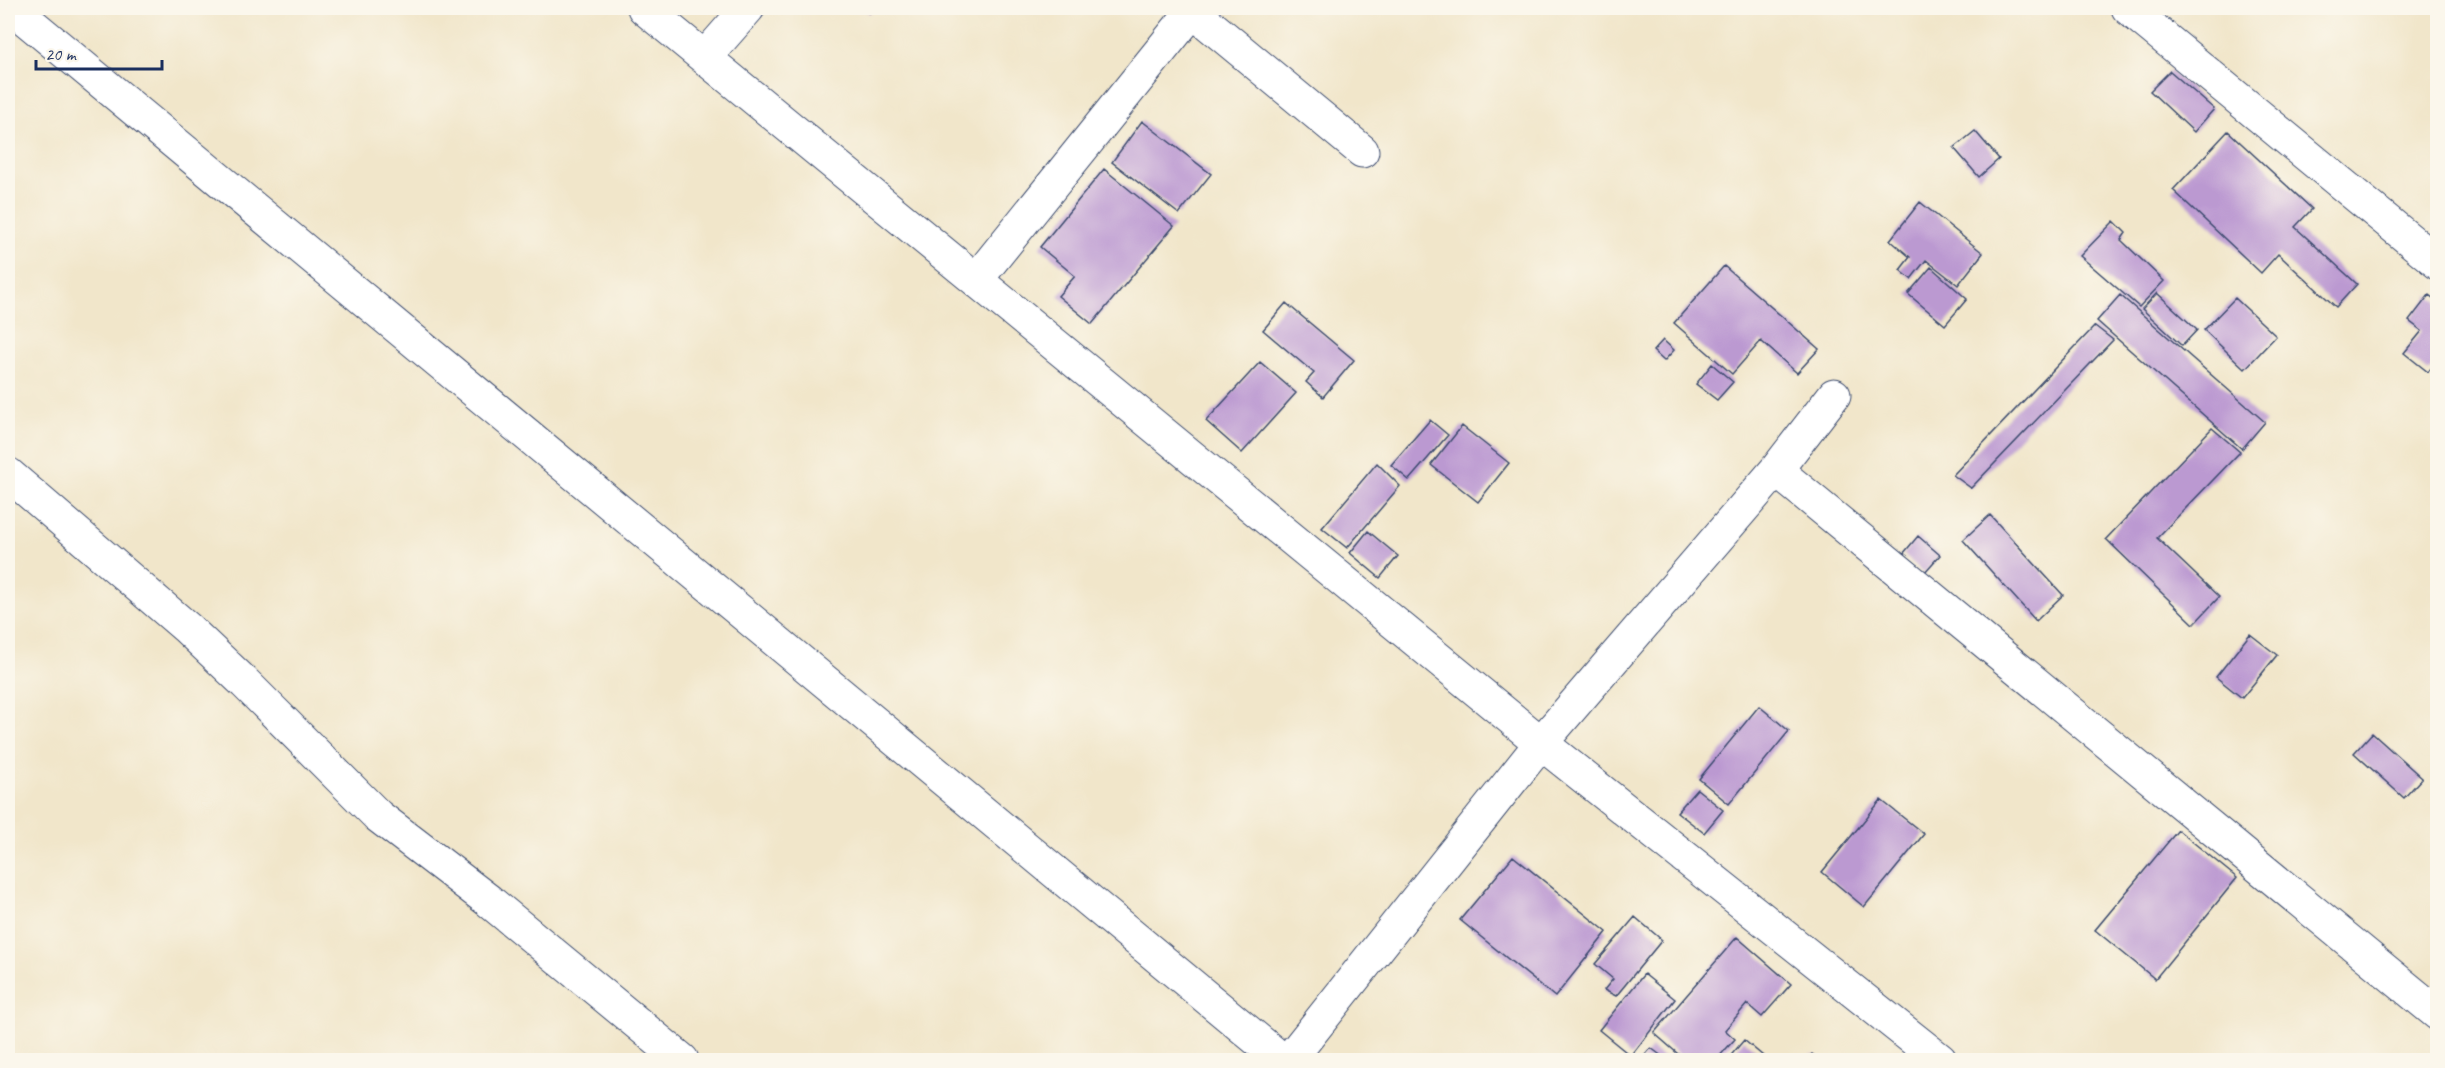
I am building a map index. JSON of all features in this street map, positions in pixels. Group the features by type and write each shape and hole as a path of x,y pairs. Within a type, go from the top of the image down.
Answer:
{"street":[{"path":"12,8 1282,1060"},
{"path":"644,8 1541,743 1940,1060"},
{"path":"705,57 748,8"},
{"path":"976,280 1192,8 1362,151"},
{"path":"2128,8 2438,263"},
{"path":"1289,1060 1541,743 1776,470 1834,394"},
{"path":"1776,470 2438,1014"},
{"path":"9,478 187,628 378,816 489,901 682,1060"}],"building":[{"path":"862,8 874,8 869,13"},
{"path":"2170,71 2214,109 2194,132 2150,91"},
{"path":"1142,121 1211,174 1179,214 1112,162"},
{"path":"1975,131 1999,159 1979,177 1954,148"},
{"path":"2228,131 2312,209 2295,227 2357,284 2336,307 2278,254 2261,273 2173,190"},
{"path":"1104,169 1174,226 1092,324 1058,296 1075,276 1040,247"},
{"path":"1920,202 1983,253 1958,285 1926,260 1911,279 1900,270 1910,257 1890,240"},
{"path":"2114,221 2126,233 2121,240 2164,281 2139,307 2080,256"},
{"path":"1724,266 1819,349 1797,373 1761,341 1732,374 1674,323"},
{"path":"1931,267 1967,299 1945,325 1908,294"},
{"path":"2157,293 2197,330 2182,346 2142,309"},
{"path":"2120,295 2265,422 2242,449 2097,321"},
{"path":"2429,295 2438,302 2438,360 2428,372 2404,353 2422,331 2409,321"},
{"path":"2235,298 2276,336 2245,369 2204,330"},
{"path":"1286,303 1354,360 1323,397 1306,382 1314,373 1263,330"},
{"path":"2095,326 2113,340 1971,488 1953,475"},
{"path":"1663,340 1674,350 1664,361 1653,351"},
{"path":"1260,362 1296,393 1242,453 1206,421"},
{"path":"1712,364 1733,382 1717,400 1696,384"},
{"path":"1430,420 1448,435 1409,480 1391,465"},
{"path":"1462,426 1509,463 1478,502 1431,465"},
{"path":"2212,428 2240,452 2157,538 2219,597 2194,624 2106,539"},
{"path":"1377,463 1400,486 1347,548 1322,528"},
{"path":"1990,515 2063,595 2036,621 1963,540"},
{"path":"1368,531 1398,556 1380,578 1350,553"},
{"path":"1918,536 1940,555 1924,573 1903,554"},
{"path":"2250,634 2277,655 2242,698 2216,677"},
{"path":"1759,706 1789,731 1729,804 1699,779"},
{"path":"2372,733 2422,778 2404,798 2354,753"},
{"path":"1697,789 1723,810 1704,833 1677,812"},
{"path":"1881,800 1924,834 1864,907 1822,872"},
{"path":"2178,830 2237,878 2155,979 2095,930"},
{"path":"1513,856 1607,932 1555,997 1460,920"},
{"path":"1635,917 1662,940 1616,996 1604,990 1613,979 1595,964"},
{"path":"1737,937 1791,984 1762,1017 1747,1004 1725,1030 1735,1039 1716,1060 1685,1060 1654,1033"},
{"path":"1644,974 1675,999 1631,1056 1599,1030"},
{"path":"1744,1040 1763,1056 1758,1060 1727,1060"},
{"path":"1651,1048 1667,1060 1641,1060"},
{"path":"1812,1054 1821,1060 1807,1060"}]}
